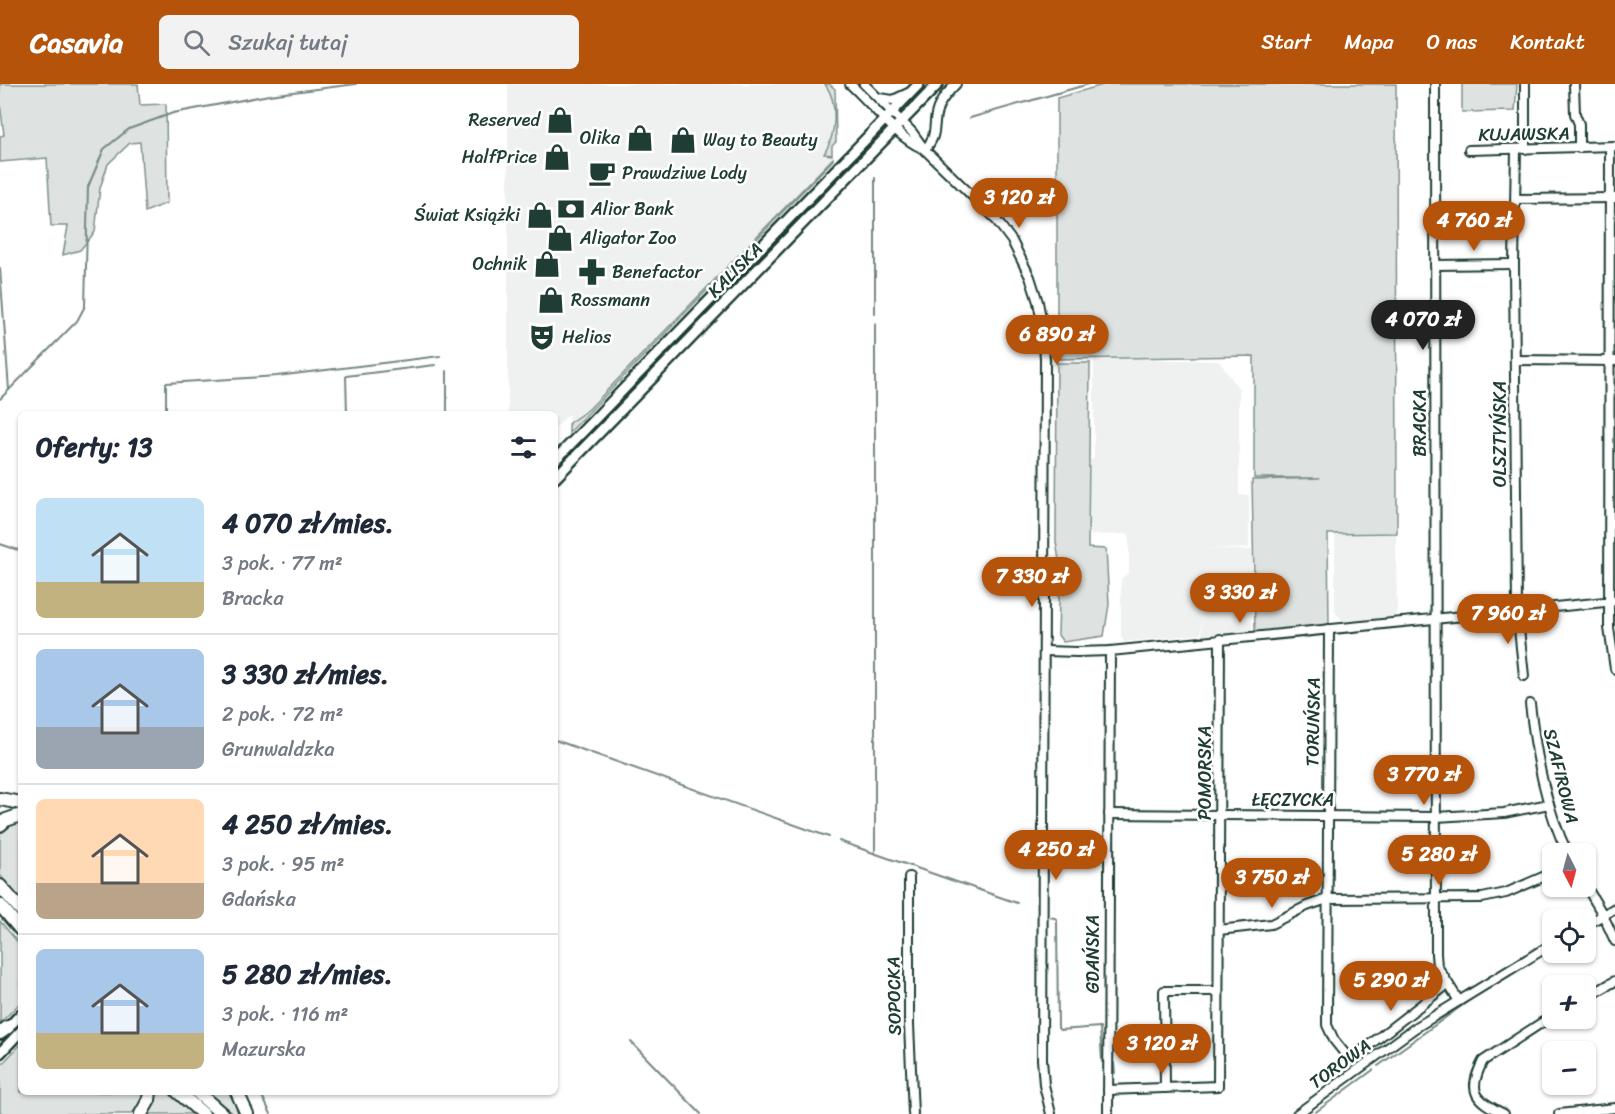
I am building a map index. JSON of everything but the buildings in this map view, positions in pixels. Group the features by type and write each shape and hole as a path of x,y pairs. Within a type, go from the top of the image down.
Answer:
{"highway":[{"path":"0,799 18,802"},
{"path":"0,825 18,815"},
{"path":"2,888 18,907"},
{"path":"0,905 18,926"},
{"path":"141,1114 150,1095"},
{"path":"181,1095 203,1114"},
{"path":"200,1095 222,1114"},
{"path":"238,1095 247,1114"}],"main road":[{"name":"KALISKA","path":"558,475 938,84"},
{"name":"KALISKA","path":"558,457 915,88"},
{"path":"3,1032 18,1017"},
{"path":"0,1053 18,1034"}],"street":[{"path":"850,84 889,116 902,122 925,150 1004,229 1023,260 1038,302 1044,349 1045,651 1042,1059 1044,1085 1051,1114"},
{"path":"864,84 878,98 894,130 925,150"},
{"path":"925,150 935,136 939,104 956,84"},
{"name":"BRACKA","path":"1435,84 1437,966 1459,1000"},
{"path":"1525,84 1525,149"},
{"name":"KUJAWSKA","path":"1574,84 1575,114 1579,124 1579,148"},
{"path":"878,98 893,100 915,88"},
{"path":"1612,146 1612,601 1609,628 1615,669"},
{"name":"KUJAWSKA","path":"1468,150 1612,146"},
{"name":"OLSZTYŃSKA","path":"1516,149 1514,264 1516,610"},
{"path":"1516,199 1612,198"},
{"path":"1435,265 1514,264"},
{"path":"1515,360 1612,361"},
{"path":"1045,651 1110,651 1612,601"},
{"path":"1516,610 1524,676"},
{"name":"TORUŃSKA","path":"1329,629 1326,815 1327,1025 1334,1040 1350,1060 1448,984"},
{"name":"POMORSKA","path":"1165,1088 1218,1086 1220,639"},
{"name":"GDAŃSKA","path":"1108,1114 1110,651"},
{"name":"SZAFIROWA","path":"1530,704 1536,750 1549,804 1564,843"},
{"name":"ŁĘCZYCKA","path":"1109,814 1436,817 1504,813 1549,804"},
{"name":"SOPOCKA","path":"909,877 909,1025 913,1114"},
{"path":"1219,930 1271,924 1327,899 1492,897 1542,877"},
{"path":"1592,897 1615,941"},
{"path":"1596,919 1615,908"},
{"name":"TOROWA","path":"1297,1114 1459,1000 1542,950"},
{"path":"1596,992 1615,981"},
{"path":"1108,1090 1165,1088 1164,992 1218,991"},
{"path":"1504,1114 1478,1099 1474,1083 1480,1067 1483,1061 1542,1023"},
{"path":"1559,1114 1615,1108"}],"shaded area":[{"path":"0,84 138,84 140,105 166,104 167,203 145,212 140,142 130,143 108,164 100,188 95,232 80,250 63,255 68,226 51,226 47,158 0,162 0,136 4,135"},
{"path":"508,84 829,84 835,89 836,142 832,146 833,160 569,433 569,414 558,425 558,411 508,411"},
{"path":"825,84 835,89 836,142 832,146 832,155 824,154 831,138 834,119 832,100"},
{"path":"1106,84 1396,84 1397,533 1328,534 1329,625 1255,632 1252,480 1320,478 1254,478 1254,356 1057,359 1057,98"},
{"path":"1462,84 1517,84 1515,111 1462,112"},
{"path":"833,158 569,433 569,423 589,409"},
{"path":"1094,358 1219,361 1239,389 1239,495 1249,495 1249,548 1201,549 1252,550 1252,631 1202,636 1202,614 1201,634 1124,642 1121,637 1121,579 1129,572 1129,534 1090,535 1090,460 1094,459"},
{"path":"1057,363 1090,363 1088,548 1106,549 1109,604 1104,636 1063,642 1058,635 1060,566 1056,542"},
{"path":"1396,534 1397,617 1344,622 1335,612 1335,535"},
{"path":"18,820 18,897 0,875 0,831"},
{"path":"0,921 18,942 18,1005 0,1023"},
{"path":"18,1047 18,1095 142,1095 139,1106 131,1114 4,1114 0,1112 0,1066"},
{"path":"151,1095 171,1095 193,1114 144,1114"},
{"path":"211,1095 233,1095 242,1114 233,1114"}],"waterway":[{"path":"0,399 77,321 85,306 88,187 104,149 129,129 173,113 269,95 356,84"},
{"path":"970,118 1089,84"},
{"path":"875,178 875,313"},
{"path":"0,268 9,390"},
{"path":"875,324 875,854"},
{"path":"166,411 166,383 277,376 440,356"},
{"path":"347,411 346,376 435,365"},
{"path":"447,371 447,411"},
{"path":"0,544 18,550"},
{"path":"558,741 829,837"},
{"path":"839,841 1017,903"},
{"path":"1051,917 1057,919 1058,1028 1060,1030 1100,1027 1102,1062"},
{"path":"1378,1066 1481,992"},
{"path":"631,1042 701,1114"},
{"path":"1114,1063 1115,1073"},
{"path":"1313,1114 1373,1070"},
{"path":"262,1095 271,1114"}],"place":[{"name":"Reserved","path":"560,120"},
{"name":"Olika","path":"640,138"},
{"name":"Way to Beauty","path":"683,140"},
{"name":"HalfPrice","path":"557,157"},
{"name":"Prawdziwe Lody","path":"602,173"},
{"name":"Alior Bank","path":"571,209"},
{"name":"Świat Książki","path":"540,215"},
{"name":"Aligator Zoo","path":"560,238"},
{"name":"Ochnik","path":"547,264"},
{"name":"Benefactor","path":"592,272"},
{"name":"Rossmann","path":"551,300"},
{"name":"Helios","path":"542,337"}]}
